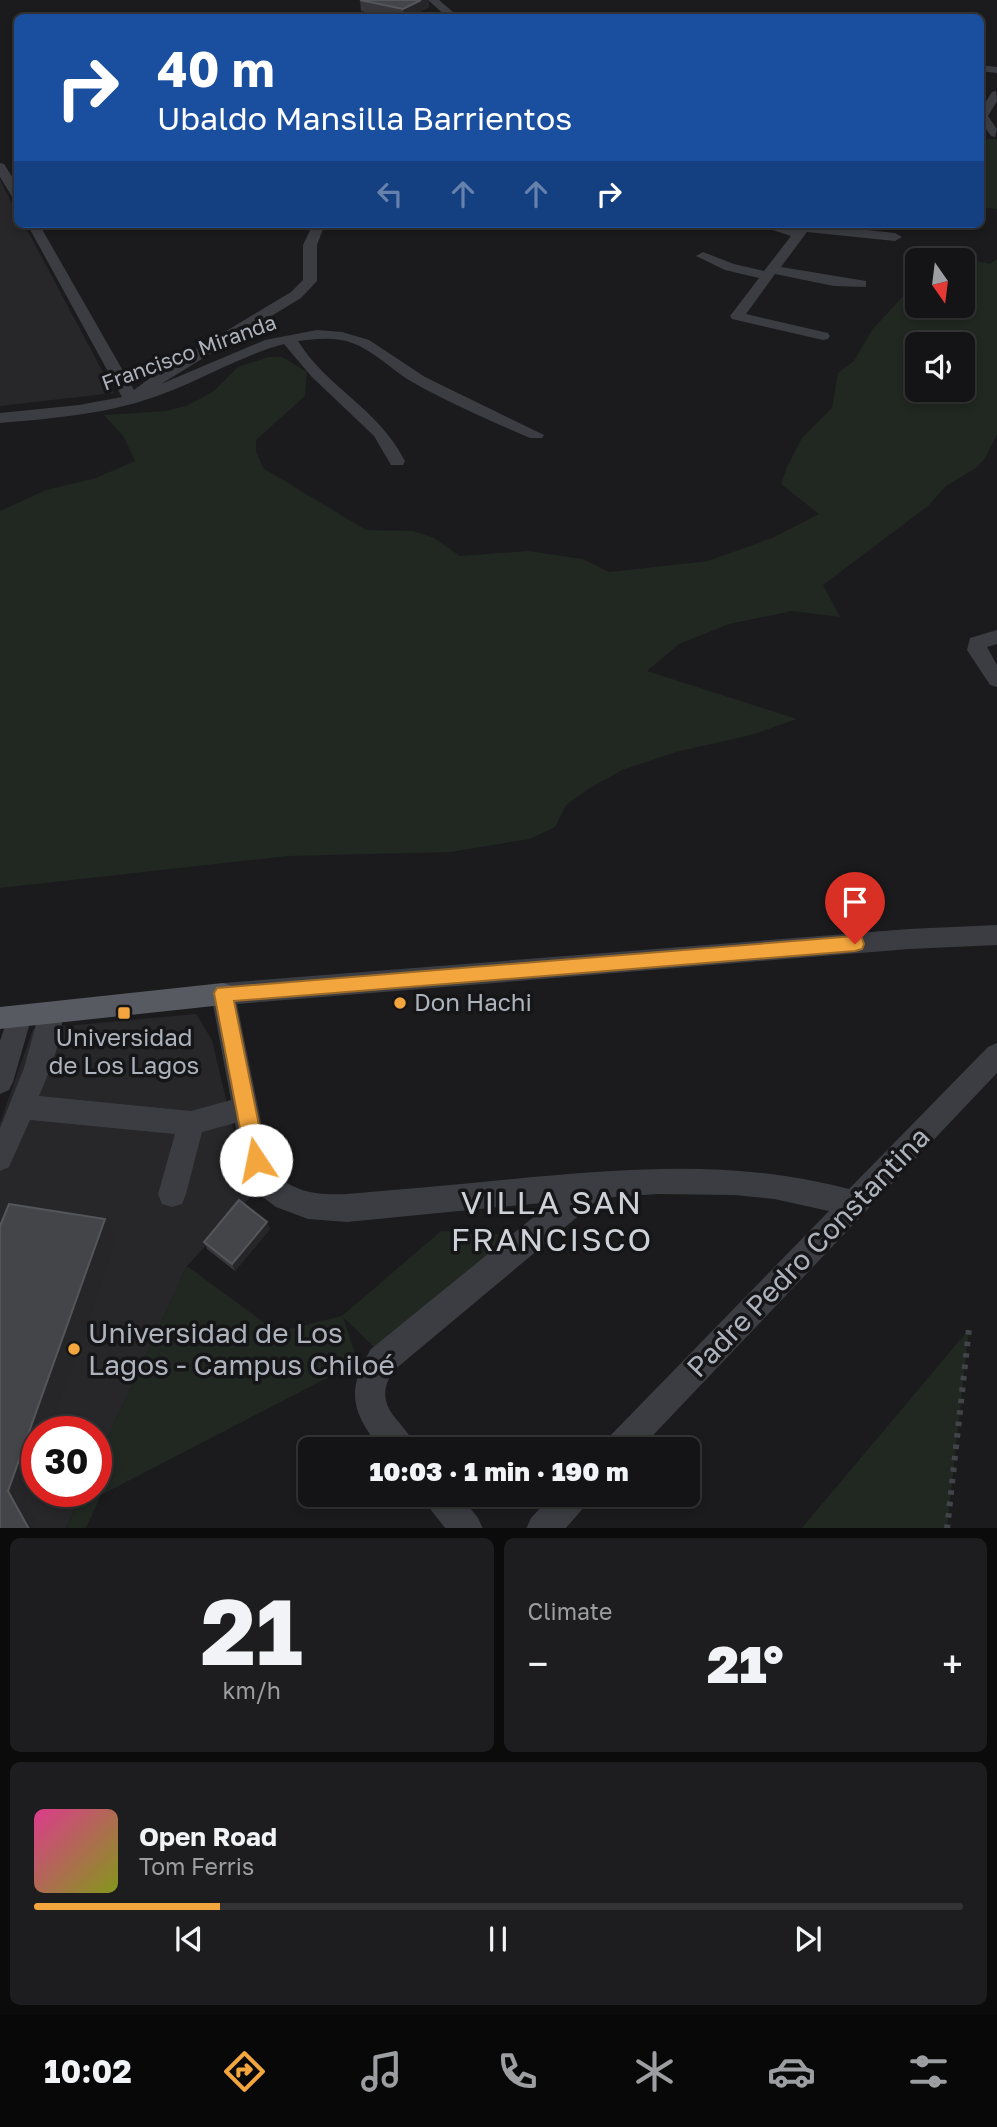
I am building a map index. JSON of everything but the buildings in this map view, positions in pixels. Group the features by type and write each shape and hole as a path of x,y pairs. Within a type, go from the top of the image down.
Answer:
{"main road":[{"path":"10,1017 223,993"}],"street":[{"path":"433,0 450,14"},
{"path":"984,113 996,94"},
{"path":"984,119 996,134"},
{"path":"0,167 14,190"},
{"path":"35,228 131,399 163,375 296,295 310,281 310,245 317,228"},
{"path":"823,336 737,316 803,229 895,237"},
{"path":"703,256 730,267 861,284"},
{"name":"Francisco Miranda","path":"0,418 103,407 156,391 274,341 342,336 362,342 418,379 536,435"},
{"path":"289,338 318,376 379,430 390,444 397,461"},
{"path":"997,637 977,643 977,650 997,680"},
{"path":"853,1204 817,1192 752,1181 652,1179 347,1208 314,1209 290,1201 264,1182 258,1171 223,993 909,939 997,935"},
{"path":"0,1158 22,1107 49,1027 51,1013"},
{"path":"0,1082 10,1017"},
{"name":"Padre Pedro Constantina","path":"630,1437 997,1055"},
{"path":"22,1107 191,1123 246,1108"},
{"path":"172,1194 191,1123"},
{"path":"391,1437 372,1414 369,1402 370,1383 382,1360 595,1184"},
{"path":"449,1507 467,1528"},
{"path":"542,1528 562,1507"}],"path":[{"path":"947,1528 968,1329"}],"shaded area":[{"path":"997,139 997,209 984,207 984,140"},
{"path":"0,180 14,207 14,228 26,228 114,393 0,406"},
{"path":"997,259 997,434 985,458 976,468 946,486 928,506 823,585 840,617 792,611 729,624 679,644 647,671 797,719 751,735 676,752 622,770 566,805 555,827 530,839 451,852 288,856 0,888 0,511 46,490 96,478 135,461 124,437 104,415 166,411 186,406 213,392 238,367 268,357 282,357 307,372 305,396 256,440 256,451 263,468 366,530 413,531 434,538 460,556 528,551 583,559 609,572 708,561 772,538 819,514 781,484 802,438 832,408 838,373 854,361 872,330 905,294 905,318 975,318 975,261 990,264"},
{"name":"Universidad de Los Lagos - Campus Chiloé","path":"196,1014 212,1040 238,1150 245,1173 255,1192 187,1266 112,1428 112,1416 21,1416 21,1507 76,1507 66,1528 0,1528 0,1123 33,1029"},
{"path":"441,1231 517,1235 380,1353 343,1317 358,1362 112,1489 112,1428 187,1266 277,1332 342,1316"},
{"path":"969,1329 947,1528 802,1528"},
{"path":"76,1507 96,1507 86,1528 66,1528"}],"place":[{"name":"Don Hachi","path":"400,1003"},
{"name":"Universidad de Los Lagos","path":"124,1013"},
{"name":"Universidad de Los Lagos - Campus Chiloé","path":"74,1349"}],"district":[{"name":"VILLA SAN FRANCISCO","path":"552,1222"}],"route":[{"path":"256,1160 223,993 855,944"}]}
